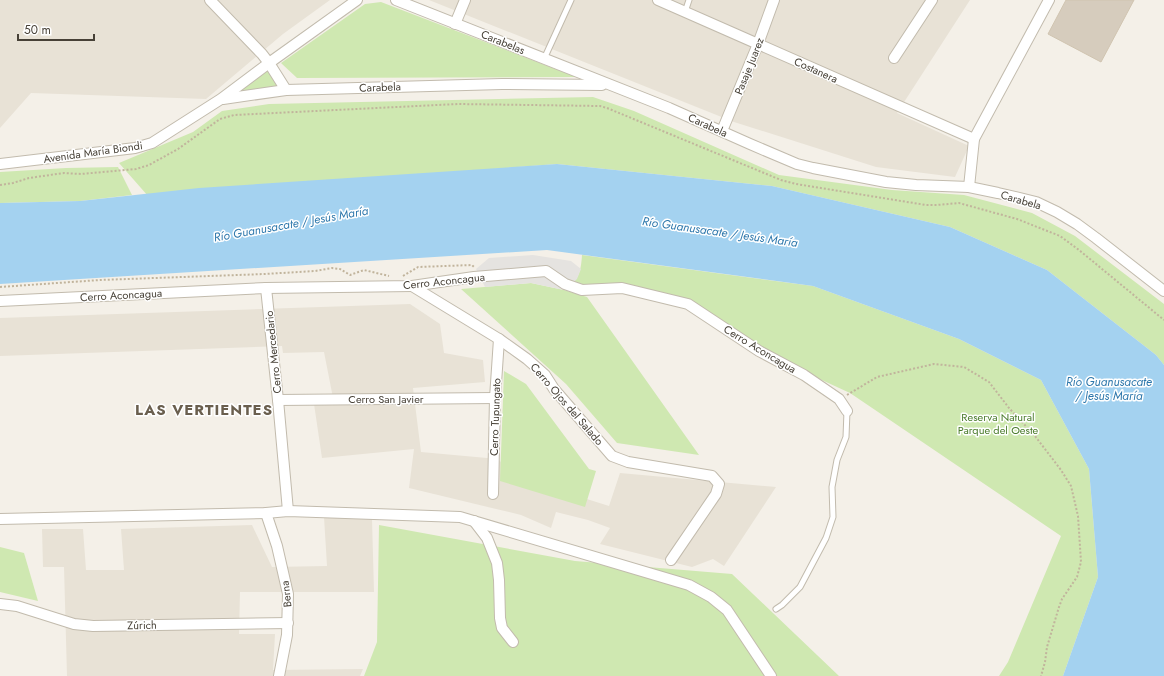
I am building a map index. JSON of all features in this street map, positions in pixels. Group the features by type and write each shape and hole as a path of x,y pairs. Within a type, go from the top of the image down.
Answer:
{"street":[{"path":"212,0 269,62 286,90"},
{"path":"221,99 269,62 357,0"},
{"name":"Carabelas","path":"396,0 610,85"},
{"path":"455,24 465,0"},
{"name":"Costanera","path":"658,0 974,139"},
{"name":"Pasaje Juarez","path":"722,131 758,44 774,0"},
{"path":"894,58 932,0"},
{"path":"969,187 974,139 1048,0"},
{"name":"Carabela","path":"221,99 286,90 502,84 610,85 669,108 782,158 814,168 886,182 969,187 1036,202 1077,224 1164,291"},
{"name":"Avenida María Biondi","path":"0,164 144,146 152,143 221,99"},
{"name":"Cerro Aconcagua","path":"0,301 266,288 412,286 474,277 546,271 565,284 582,290 622,288 688,304 759,351 804,375 839,399 847,411"},
{"name":"Cerro Ojos del Salado","path":"412,286 499,339 527,359 545,376 612,456 628,462 712,476 718,484 716,494 671,560"},
{"name":"Cerro Mercedario","path":"266,288 288,511"},
{"name":"Cerro Tupungato","path":"494,494 495,398 499,339"},
{"name":"Cerro San Javier","path":"278,400 495,398"},
{"path":"0,519 266,513 288,511 460,517 689,585 711,597 727,610 771,676"},
{"name":"Berna","path":"266,513 277,546 288,594 288,635 280,676"},
{"path":"474,521 487,538 497,563 500,618 502,628 513,642"},
{"name":"Zúrich","path":"0,604 17,606 74,624 93,626 288,623"}],"lane":[{"path":"544,59 571,0"},
{"path":"685,12 689,0"},
{"path":"776,609 800,587 826,538 834,517 832,487 837,460 846,437 847,411"}],"path":[{"path":"0,185 29,178 64,173 81,174 136,169 149,165 178,149 220,118 234,115 458,104 600,106 781,180 796,184 926,205 959,203 1017,219 1060,236 1164,320"},
{"path":"398,276 404,276 418,267 472,265 476,269"},
{"path":"0,287 100,280 315,272 332,268 350,275 364,270 392,277"},
{"path":"839,399 878,377 934,364 964,367 989,382 1009,408 1035,436 1061,470 1071,486 1078,516 1081,562 1077,577 1062,599 1059,607 1047,647 1041,676"}],"shaded area":[{"path":"0,0 330,0 283,34 206,99 31,93 0,128"},
{"path":"429,0 970,0 897,113 969,146 955,177 876,167 734,122"},
{"path":"533,255 571,261 581,269 577,279 564,290 531,283 485,287 476,269 489,258"},
{"path":"410,304 440,324 444,353 483,360 485,382 413,388 421,452 498,459 514,476 609,506 620,473 776,487 724,566 713,559 692,567 600,544 610,528 588,520 556,512 551,528 521,515 409,488 414,449 322,458 314,404 334,403 324,352 283,353 282,346 0,356 0,318"},
{"path":"324,517 372,519 374,592 240,592 239,634 275,634 273,670 363,669 360,676 67,676 64,567 43,567 42,529 83,529 86,570 124,570 121,529 252,525 272,567 327,566"}],"green space":[{"path":"381,2 576,77 297,78 281,63 365,4"},
{"path":"267,67 281,87 230,95"},
{"path":"593,97 634,111 779,175 892,190 964,195 1032,213 1075,236 1164,304 1164,365 1156,355 1047,270 950,227 772,186 557,164 148,196 119,163 193,132 222,111 269,104"},
{"path":"118,167 132,195 80,201 0,203 0,172 66,168"},
{"name":"Reserva Natural Parque del Oeste","path":"582,255 813,286 959,339 1041,380 1089,469 1098,577 1063,676 999,676 1008,662 1061,536 850,393 759,351 688,304 622,288 571,286 580,272"},
{"path":"531,283 564,290 587,297 699,455 617,443 566,384 461,289"},
{"path":"504,371 526,384 589,469 596,471 585,507 500,481"},
{"path":"379,525 575,561 732,574 839,676 364,676 377,642"},
{"path":"0,547 24,553 38,601 0,592"}],"water":[{"name":"Río Guanusacate / Jesús María","path":"557,164 772,186 950,227 1047,270 1156,355 1164,365 1164,676 1063,676 1098,577 1089,469 1041,380 959,339 813,286 547,250 0,284 0,203 80,201 199,188"}],"building":[{"path":"1066,0 1134,0 1101,62 1048,34"}],"district":[{"name":"LAS VERTIENTES","path":"204,410"}]}
